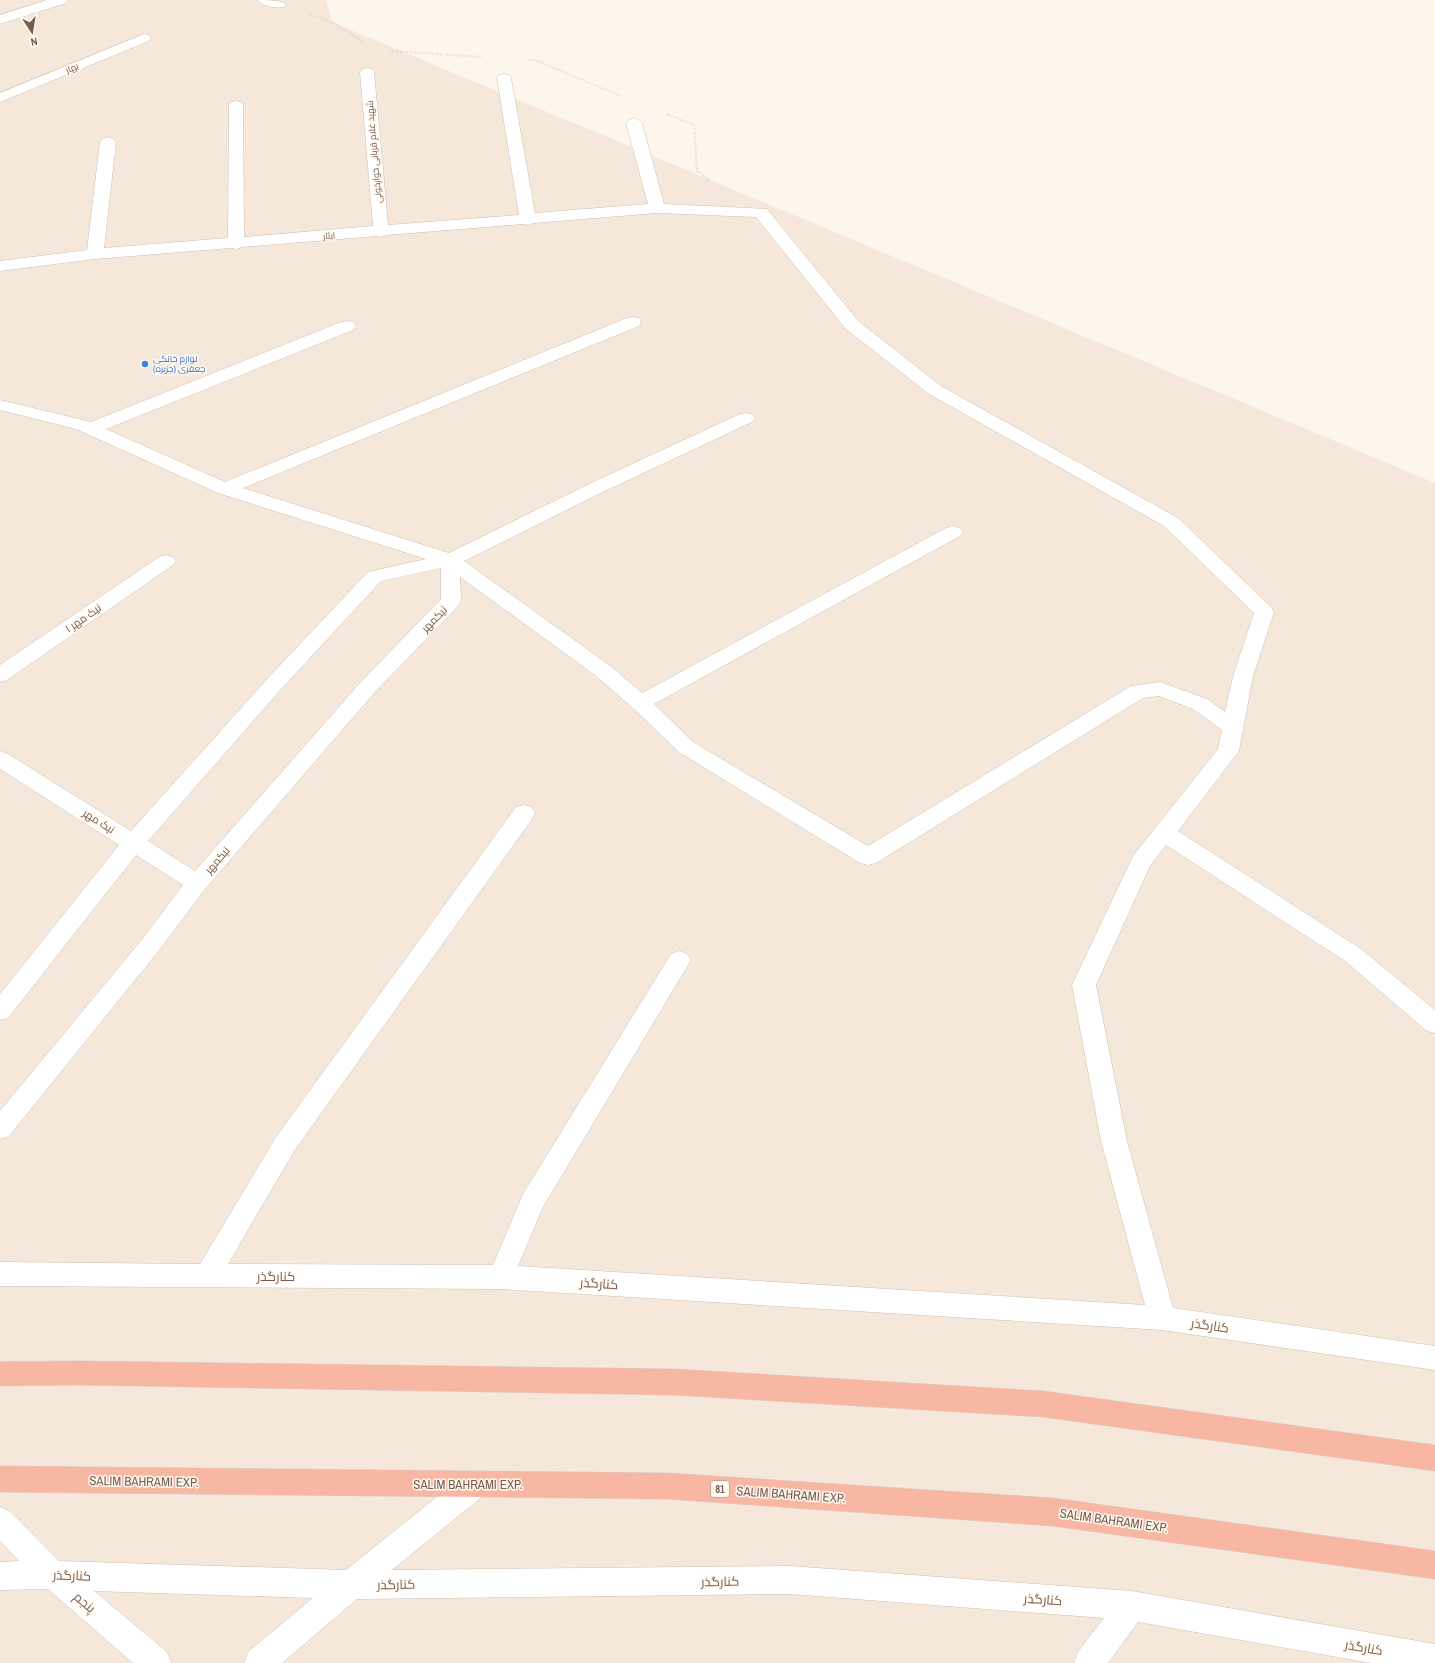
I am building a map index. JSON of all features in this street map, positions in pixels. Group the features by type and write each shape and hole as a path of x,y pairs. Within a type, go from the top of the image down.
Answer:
{"highway":[{"path":"0,1374 77,1373 682,1382 1043,1404 1435,1458"},
{"name":"SALIM BAHRAMI EXP.","path":"0,1479 667,1486 1053,1512 1435,1565"}],"street":[{"path":"0,20 61,0"},
{"path":"265,0 279,4"},
{"name":"بهار","path":"0,98 144,38"},
{"name":"شهید غلام قربانی خوارخونی","path":"367,72 381,232"},
{"path":"504,78 528,220"},
{"path":"236,105 236,244"},
{"path":"634,123 657,208"},
{"path":"95,254 108,142"},
{"name":"ایثار","path":"0,266 95,254 236,244 657,208 761,212 852,325 935,390 1171,522 1264,612 1243,676 1233,727"},
{"path":"225,489 633,322"},
{"path":"91,429 347,326"},
{"path":"0,405 82,425 225,489 450,560 602,670 640,703 686,747 868,857 1138,691 1160,689 1200,704 1233,727 1228,751 1141,862 1084,985 1114,1141 1162,1318"},
{"path":"0,1011 134,842 276,682 375,576 450,560 598,487 746,418"},
{"path":"640,703 953,532"},
{"name":"نیکمهر","path":"0,1129 152,943 198,883 367,688 451,601 450,560"},
{"name":"نیک مهر ۱","path":"0,676 166,561"},
{"name":"نیک مهر","path":"0,759 198,883"},
{"path":"207,1275 285,1144 524,812"},
{"path":"1164,834 1353,955 1435,1024"},
{"path":"502,1277 532,1202 679,960"},
{"name":"کنارگذر","path":"0,1274 502,1277 1162,1318 1435,1358"},
{"path":"259,1663 474,1484"},
{"name":"پنجم","path":"0,1521 53,1575 156,1663"},
{"name":"کنارگذر","path":"0,1576 53,1575 351,1585 790,1580 1132,1606 1435,1659"},
{"path":"1088,1663 1132,1606"}],"shaded area":[{"path":"0,0 326,0 332,22 1435,483 1435,1663 0,1663"}],"place":[{"name":"لوازم خانگی جعفری (جزیره)","path":"145,364"}]}
